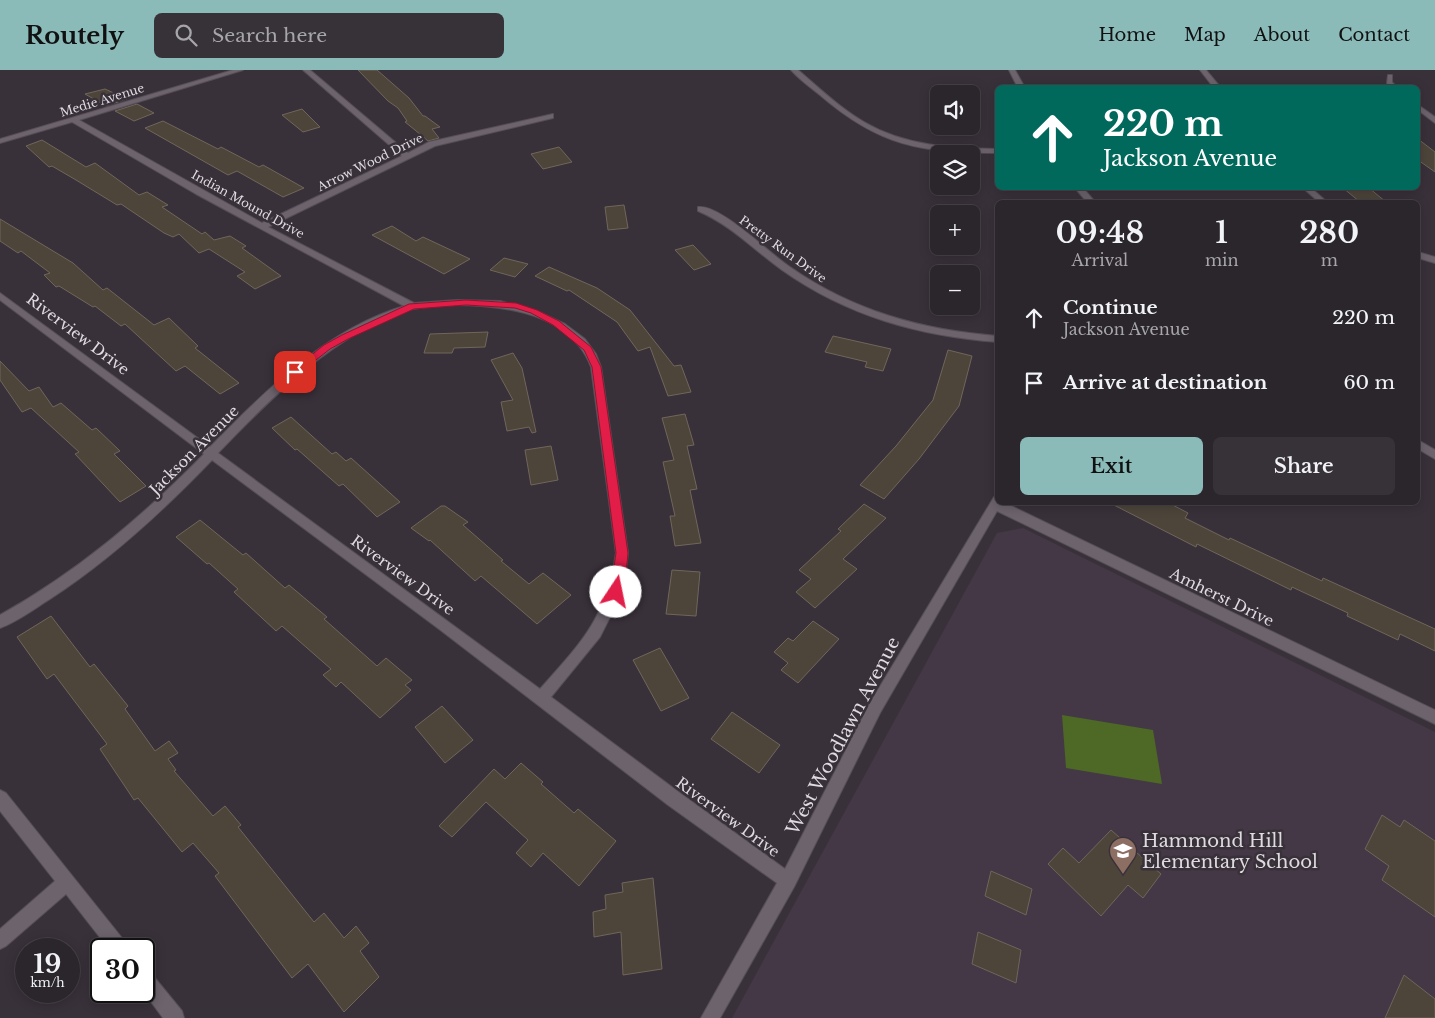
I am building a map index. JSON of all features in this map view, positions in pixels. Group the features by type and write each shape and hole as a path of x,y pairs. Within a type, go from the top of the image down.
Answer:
{"street":[{"name":"Medie Avenue","path":"0,142 240,70"},
{"path":"306,70 406,155"},
{"path":"794,70 852,118 880,134 920,146 950,150 995,151"},
{"path":"1012,70 1020,85"},
{"path":"1203,70 1216,85"},
{"path":"1390,76 1389,82 1392,85"},
{"path":"1420,109 1435,122"},
{"name":"Arrow Wood Drive","path":"263,226 406,155 453,138 550,116"},
{"name":"Indian Mound Drive","path":"74,120 328,263 412,306"},
{"path":"1081,190 1090,200"},
{"path":"1310,190 1321,200"},
{"name":"Pretty Run Drive","path":"701,209 723,220 802,280 862,312 926,330 968,337 995,339"},
{"path":"1420,256 1435,260"},
{"name":"Riverview Drive","path":"0,296 674,799 788,880"},
{"path":"412,306 466,302 516,306 534,312 556,323 588,349 596,367 620,528 622,553 620,573 613,601 599,629 587,647 540,699"},
{"name":"Jackson Avenue","path":"0,622 70,578 126,535 161,505 211,452 295,372 327,347 367,325 412,306"},
{"path":"1420,445 1435,455"},
{"name":"West Woodlawn Avenue","path":"710,1018 788,880 875,708 995,504"},
{"name":"Amherst Drive","path":"1002,505 1435,717"},
{"path":"0,798 111,938"},
{"path":"0,940 67,882"},
{"path":"155,992 176,1018"}],"shaded area":[{"name":"Hammond Hill Elementary School","path":"1023,528 1435,732 1435,1018 732,1018 997,533"}],"green space":[{"path":"1062,715 1153,730 1162,784 1066,768"}],"building":[{"path":"358,70 377,70 409,98 423,116 440,127 432,129 439,138 428,141 405,122 407,121 398,108 388,101"},
{"path":"105,89 127,99 106,106 85,94"},
{"path":"137,104 154,113 134,121 115,111"},
{"path":"302,109 320,127 303,132 282,115"},
{"path":"163,121 218,149 221,147 259,167 263,165 304,188 283,197 237,171 228,175 145,128"},
{"path":"42,140 86,167 95,163 139,195 147,192 168,205 162,207 202,234 205,232 214,240 230,236 246,246 242,248 281,276 255,289 237,276 245,272 209,249 199,253 179,234 173,237 164,233 121,204 117,205 52,166 49,167 26,146"},
{"path":"1420,141 1435,152 1435,172 1420,161"},
{"path":"559,147 572,162 543,169 531,154"},
{"path":"1345,190 1371,190 1384,200 1358,200"},
{"path":"624,205 628,228 608,230 605,207"},
{"path":"0,219 73,263 103,290 107,288 154,325 169,318 198,346 195,348 239,383 220,394 185,366 176,371 125,324 121,326 95,306 93,307 59,286 56,287 44,275 50,273 21,251 18,253 0,241"},
{"path":"392,226 416,241 423,237 470,259 444,274 372,235"},
{"path":"693,245 711,264 694,270 675,250"},
{"path":"504,258 528,264 515,277 490,270"},
{"path":"549,267 597,288 630,310 674,366 681,365 691,392 668,396 650,347 638,351 617,322 569,290 567,291 535,276"},
{"path":"488,332 485,347 454,348 452,353 424,353 430,334"},
{"path":"833,336 891,349 883,371 865,367 867,362 825,352"},
{"path":"948,350 972,356 959,406 919,459 884,499 860,485 896,446 933,400"},
{"path":"513,353 522,368 536,432 532,433 529,427 507,431 501,402 513,400 491,360"},
{"path":"0,361 29,391 39,387 53,407 61,403 92,430 96,428 120,451 114,454 146,486 120,502 75,454 79,452 31,408 22,412 0,380"},
{"path":"685,414 694,445 687,446 697,489 690,490 701,543 675,546 670,516 675,516 663,462 674,460 662,418"},
{"path":"291,417 332,454 336,452 346,461 351,458 400,502 377,517 343,484 339,486 297,449 295,450 272,428"},
{"path":"551,446 558,480 531,485 525,450"},
{"path":"864,504 886,518 843,559 857,569 815,608 796,592 811,579 799,570 841,531 838,529"},
{"path":"1114,505 1173,505 1188,513 1185,518 1229,540 1230,538 1322,581 1323,578 1435,629 1435,651 1400,634 1398,640 1347,616 1348,613 1292,587 1291,590 1197,544 1196,547"},
{"path":"441,506 445,506 468,522 463,525 503,560 501,561 529,584 543,573 571,595 537,624 481,576 475,581 430,540 411,528"},
{"path":"200,520 243,555 246,553 285,588 289,585 327,617 324,619 377,666 386,658 412,680 405,685 411,690 380,718 341,682 336,687 323,675 331,669 282,626 276,631 234,592 238,589 176,537"},
{"path":"672,570 700,572 696,616 666,614"},
{"path":"51,616 90,667 94,664 128,706 125,709 155,751 169,741 178,753 168,759 176,770 174,771 213,816 225,806 241,825 238,827 314,922 324,913 344,938 356,926 369,943 360,951 379,977 344,1012 308,964 292,978 215,876 219,873 193,843 182,852 138,798 134,800 100,749 107,744 54,674 47,679 17,637"},
{"path":"813,621 839,639 798,683 781,670 788,663 774,652 788,638 793,641"},
{"path":"660,648 689,698 661,711 633,660"},
{"path":"442,706 473,740 445,763 415,727"},
{"path":"732,712 780,745 759,773 711,739"},
{"path":"521,763 543,782 541,784 574,813 578,809 616,841 579,886 543,853 531,867 516,853 528,840 486,802 452,837 439,826 494,769 505,779"},
{"path":"1382,815 1400,827 1404,820 1435,841 1435,917 1382,880 1389,866 1365,849"},
{"path":"1111,830 1161,874 1143,898 1128,885 1101,916 1048,864 1063,848 1079,863"},
{"path":"991,871 1032,889 1026,915 985,896"},
{"path":"653,878 662,969 623,975 621,932 594,937 593,912 606,909 605,895 623,892 622,883"},
{"path":"978,932 1021,950 1016,983 972,964"},
{"path":"1404,975 1435,999 1435,1018 1385,1018"}],"place":[{"name":"Hammond Hill Elementary School","path":"1123,875"}],"route":[{"path":"295,372 327,347 367,325 412,306 466,302 516,306 534,312 556,323 588,349 596,367 620,528 622,553 616,592"}]}
